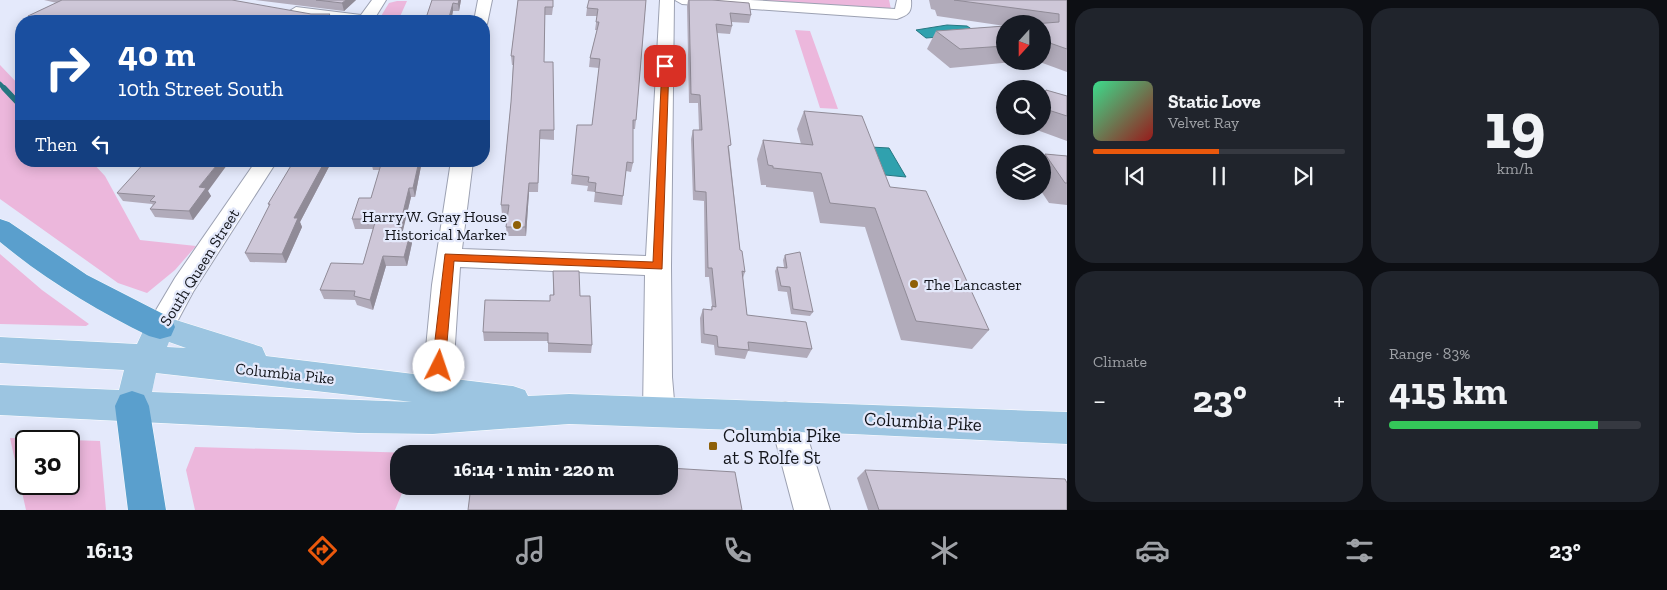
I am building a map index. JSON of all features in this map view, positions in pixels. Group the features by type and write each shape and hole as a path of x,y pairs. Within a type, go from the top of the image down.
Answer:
{"highway":[{"path":"0,228 71,281 100,298 160,327"},
{"path":"132,406 147,510"}],"main road":[{"name":"South Queen Street","path":"132,406 144,359 160,327"},
{"path":"160,327 243,355 347,380"},
{"name":"Columbia Pike","path":"0,350 86,353 347,380 437,390 569,409"},
{"name":"Columbia Pike","path":"0,400 434,418 569,409 1067,428"}],"street":[{"path":"369,15 380,0"},
{"path":"483,15 485,0"},
{"path":"659,412 657,377 658,266 667,0"},
{"path":"682,0 897,14 904,11 904,0"},
{"path":"285,10 321,15"},
{"name":"South Queen Street","path":"160,327 184,285 263,167"},
{"path":"437,390 445,285 461,167"},
{"path":"449,257 658,266"},
{"path":"785,416 812,510"}],"shaded area":[{"path":"767,0 889,0 891,9 768,2"},
{"path":"407,1 401,15 382,15 389,3"},
{"path":"795,30 810,31 838,109 820,108"},
{"path":"0,65 15,81 15,167 97,167 105,176 140,240 196,246 175,270 147,293 118,283 0,199"},
{"path":"0,254 42,290 89,324 86,326 0,324"},
{"path":"10,438 15,438 15,460"},
{"path":"80,440 100,441 106,510 26,510 23,495 80,495"},
{"path":"195,447 390,452 390,495 401,495 395,510 195,510 186,470"}],"water":[{"path":"947,25 967,26 979,34 926,38 916,30"},
{"path":"870,147 889,148 906,177 875,174"}],"building":[{"path":"62,0 232,0 311,14 330,14 329,15 30,15"},
{"path":"316,0 346,0 342,3"},
{"path":"432,0 459,0 458,4 453,3 450,15 427,15"},
{"path":"518,0 553,0 553,7 545,7 544,62 553,62 554,130 540,130 538,183 529,183 525,227 506,227 509,205 501,205 511,102 514,56 511,56"},
{"path":"589,0 646,0 636,120 633,120 633,163 627,162 623,196 595,192 596,183 588,182 589,177 572,175 577,125 592,125 600,59 590,58 599,22 596,22 598,9 587,8"},
{"path":"689,0 749,3 751,15 730,13 732,26 716,24 731,145 728,146 740,250 742,251 745,272 742,271 747,315 806,322 812,349 748,342 749,350 718,347 717,336 704,334 703,309 712,310 712,306 716,307 712,268 708,268 706,192 695,191 693,130 702,130 700,95 691,94"},
{"path":"954,0 1067,0 1067,49 1051,43 1051,23 1059,22 1059,14"},
{"path":"996,27 996,47 960,49 936,31"},
{"path":"1051,91 1067,96 1067,116 1051,111"},
{"path":"804,111 862,116 890,187 926,191 989,330 916,321 875,208 830,203 821,173 773,168 773,166 768,165 763,140 813,145"},
{"path":"1051,155 1067,156 1067,183 1065,183 1051,163"},
{"path":"141,167 215,167 199,187 206,188 189,211 150,209 156,202 150,201 155,196 117,193"},
{"path":"290,167 322,167 294,218 298,218 282,254 245,253 270,204 268,204"},
{"path":"380,167 418,167 413,188 409,188 398,233 410,234 404,257 383,256 370,300 354,296 355,291 320,290 331,263 363,264 376,219 352,219 359,198 371,198"},
{"path":"800,252 813,312 793,309 790,287 781,286 777,267 787,268 785,255"},
{"path":"553,271 579,271 580,296 590,296 592,345 548,343 548,333 483,332 485,300 550,301 550,295 554,295"},
{"path":"678,469 735,472 742,510 468,510 470,495 678,495"},
{"path":"865,470 1065,479 1067,483 1067,510 879,510"}],"waterway":[{"path":"0,84 4,88"},
{"path":"4,88 15,100"}],"place":[{"name":"Harry W. Gray House Historical Marker","path":"517,225"},
{"name":"The Lancaster","path":"914,284"},
{"name":"Columbia Pike at S Rolfe St","path":"713,446"}],"route":[{"path":"439,366 449,257 658,266 665,66"}]}
